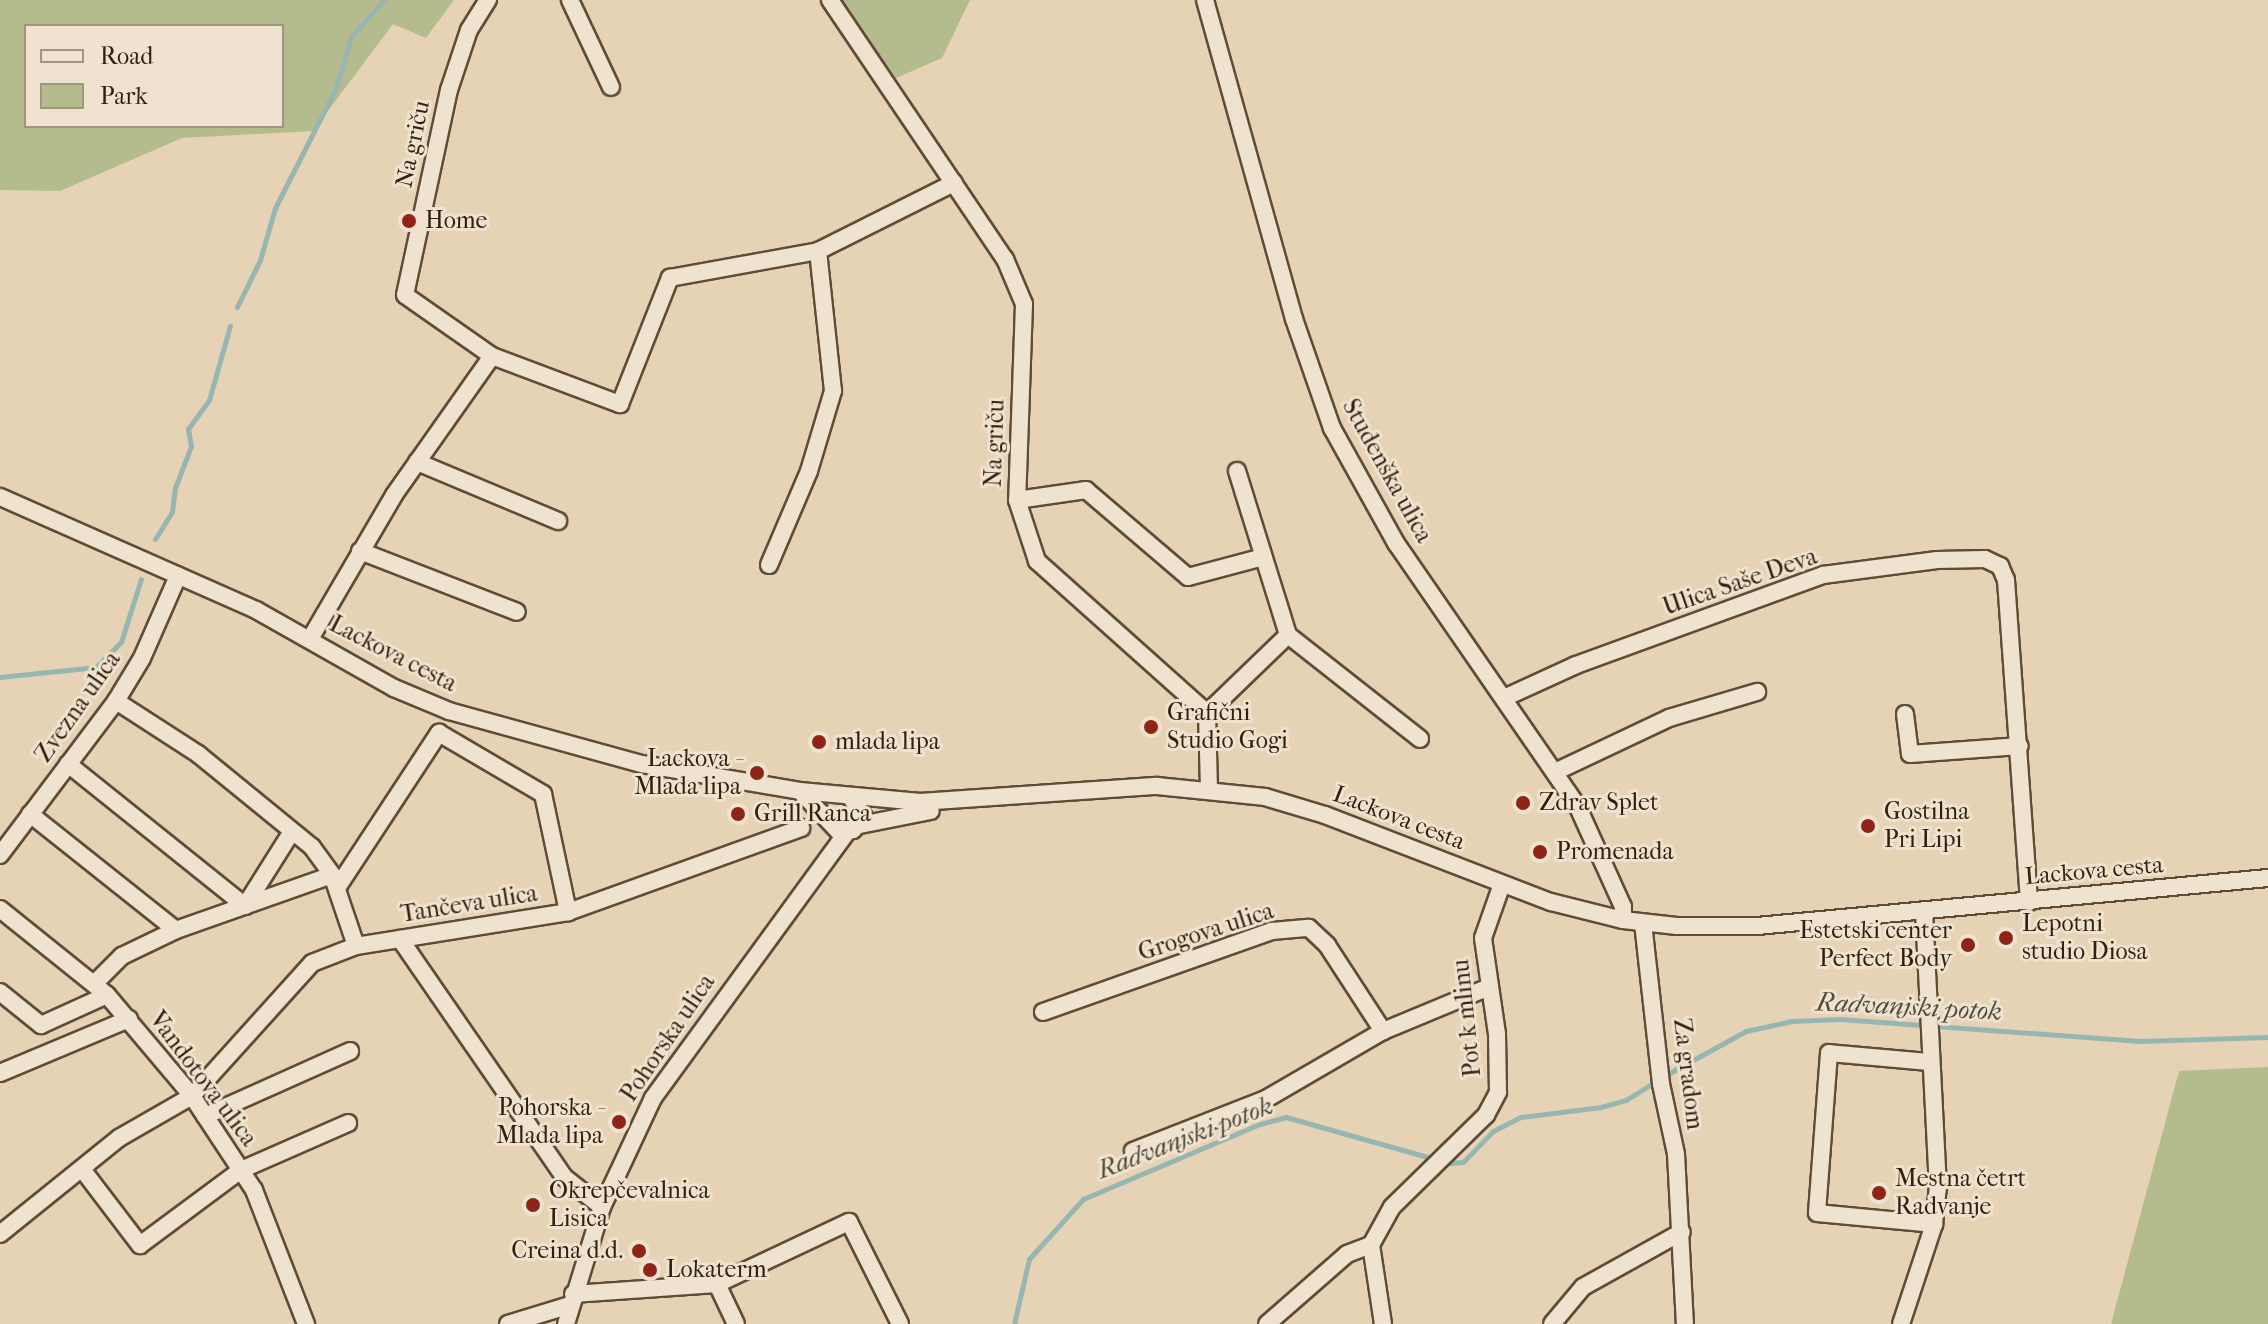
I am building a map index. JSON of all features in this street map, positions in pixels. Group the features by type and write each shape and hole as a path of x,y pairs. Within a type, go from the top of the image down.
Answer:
{"street":[{"name":"Na griču","path":"488,0 469,30 449,90 405,295 492,356 620,404 670,278 818,251 954,183"},
{"path":"570,0 611,87"},
{"name":"Na griču","path":"830,0 1005,259 1024,304 1017,500 1037,561 1207,713"},
{"name":"Studenška ulica","path":"1205,0 1294,319 1332,428 1396,543 1557,771 1623,907 1623,920"},
{"path":"769,565 809,471 833,391 818,251"},
{"path":"310,639 360,551 417,462 492,356"},
{"path":"417,462 558,521"},
{"path":"1237,471 1288,635 1420,739"},
{"path":"1017,500 1086,490 1188,577 1263,557"},
{"name":"Lackova cesta","path":"0,497 178,576 310,639 394,688 449,711 642,764 800,791 844,798 996,801 1157,786 1265,797 1325,815 1502,884 1623,920 1643,923 1757,926 2266,878"},
{"path":"360,551 517,612"},
{"name":"Ulica Saše Deva","path":"1504,698 1576,665 1823,575 1937,560 1985,559 2000,566 2006,580 2029,902"},
{"name":"Zvezna ulica","path":"0,855 116,701 142,658 178,576"},
{"path":"1209,789 1207,713 1288,635"},
{"path":"1557,771 1669,718 1757,692"},
{"path":"116,701 198,754 291,833 312,847 335,881 356,946"},
{"path":"1905,714 1910,754 2020,746"},
{"path":"0,992 41,1025 100,990 122,956 176,930 245,906 335,881 439,733 543,794 568,912"},
{"path":"68,764 245,906"},
{"path":"800,791 826,820 853,829 996,801"},
{"path":"825,859 826,820 844,798 863,809 853,829"},
{"path":"30,814 176,930"},
{"name":"Tančeva ulica","path":"0,1234 119,1138 192,1096 312,963 356,946 568,912 801,828"},
{"name":"Pohorska ulica","path":"566,1324 602,1207 636,1131 682,1054 825,859 853,829"},
{"path":"245,906 291,833"},
{"name":"Pot k mlinu","path":"1371,1245 1392,1207 1486,1115 1498,1092 1497,1034 1487,988 1483,938 1502,884"},
{"name":"Vandotova ulica","path":"0,909 100,990 129,1019 192,1096 254,1190 306,1324"},
{"path":"1901,1324 1934,1224 1938,1188 1929,1062 1924,911"},
{"name":"Za gradom","path":"1643,923 1662,1065 1661,1084 1676,1154 1685,1324"},
{"name":"Grogova ulica","path":"1043,1012 1272,931 1309,928 1327,945 1383,1031"},
{"path":"400,939 564,1177 602,1207"},
{"path":"1133,1151 1266,1099 1383,1031 1487,988"},
{"path":"0,1073 129,1019"},
{"path":"205,1116 350,1051"},
{"path":"1929,1062 1829,1053 1817,1213 1934,1224"},
{"path":"82,1169 140,1245 241,1170 348,1123"},
{"path":"508,1324 572,1299 717,1284 849,1222 900,1324"},
{"path":"1552,1324 1583,1287 1682,1232"},
{"path":"1267,1324 1347,1254 1371,1245 1383,1324"},
{"path":"717,1284 736,1324"}],"green space":[{"path":"0,0 454,0 426,38 393,24 313,131 182,138 60,191 0,190"},
{"path":"837,0 970,0 942,58 896,78"},
{"path":"2268,1067 2268,1324 2111,1324 2179,1071"}],"waterway":[{"path":"237,307 260,260 275,208 336,88 351,37 384,0"},
{"path":"155,539 172,512 175,488 191,446 188,429 209,400 230,326"},
{"path":"0,677 96,667 121,642 141,579"},
{"name":"Radvanjski potok","path":"1664,1076 1746,1031 1792,1021 1840,1019 2140,1041 2268,1037"},
{"name":"Radvanjski potok","path":"1014,1324 1029,1259 1083,1199 1260,1124 1286,1117 1449,1163 1463,1162 1493,1131 1521,1117 1601,1107 1626,1100 1656,1081"}],"place":[{"name":"Home","path":"409,221"},
{"name":"Grafični Studio Gogi","path":"1151,727"},
{"name":"mlada lipa","path":"819,742"},
{"name":"Lackova - Mlada lipa","path":"757,773"},
{"name":"Zdrav Splet","path":"1523,803"},
{"name":"Grill Ranca","path":"738,814"},
{"name":"Gostilna Pri Lipi","path":"1868,826"},
{"name":"Promenada","path":"1540,852"},
{"name":"Lepotni studio Diosa","path":"2006,938"},
{"name":"Estetski center Perfect Body","path":"1968,945"},
{"name":"Pohorska - Mlada lipa","path":"619,1122"},
{"name":"Mestna četrt Radvanje","path":"1879,1193"},
{"name":"Okrepčevalnica Lisica","path":"533,1205"},
{"name":"Creina d.d.","path":"639,1251"},
{"name":"Lokaterm","path":"650,1270"}]}
